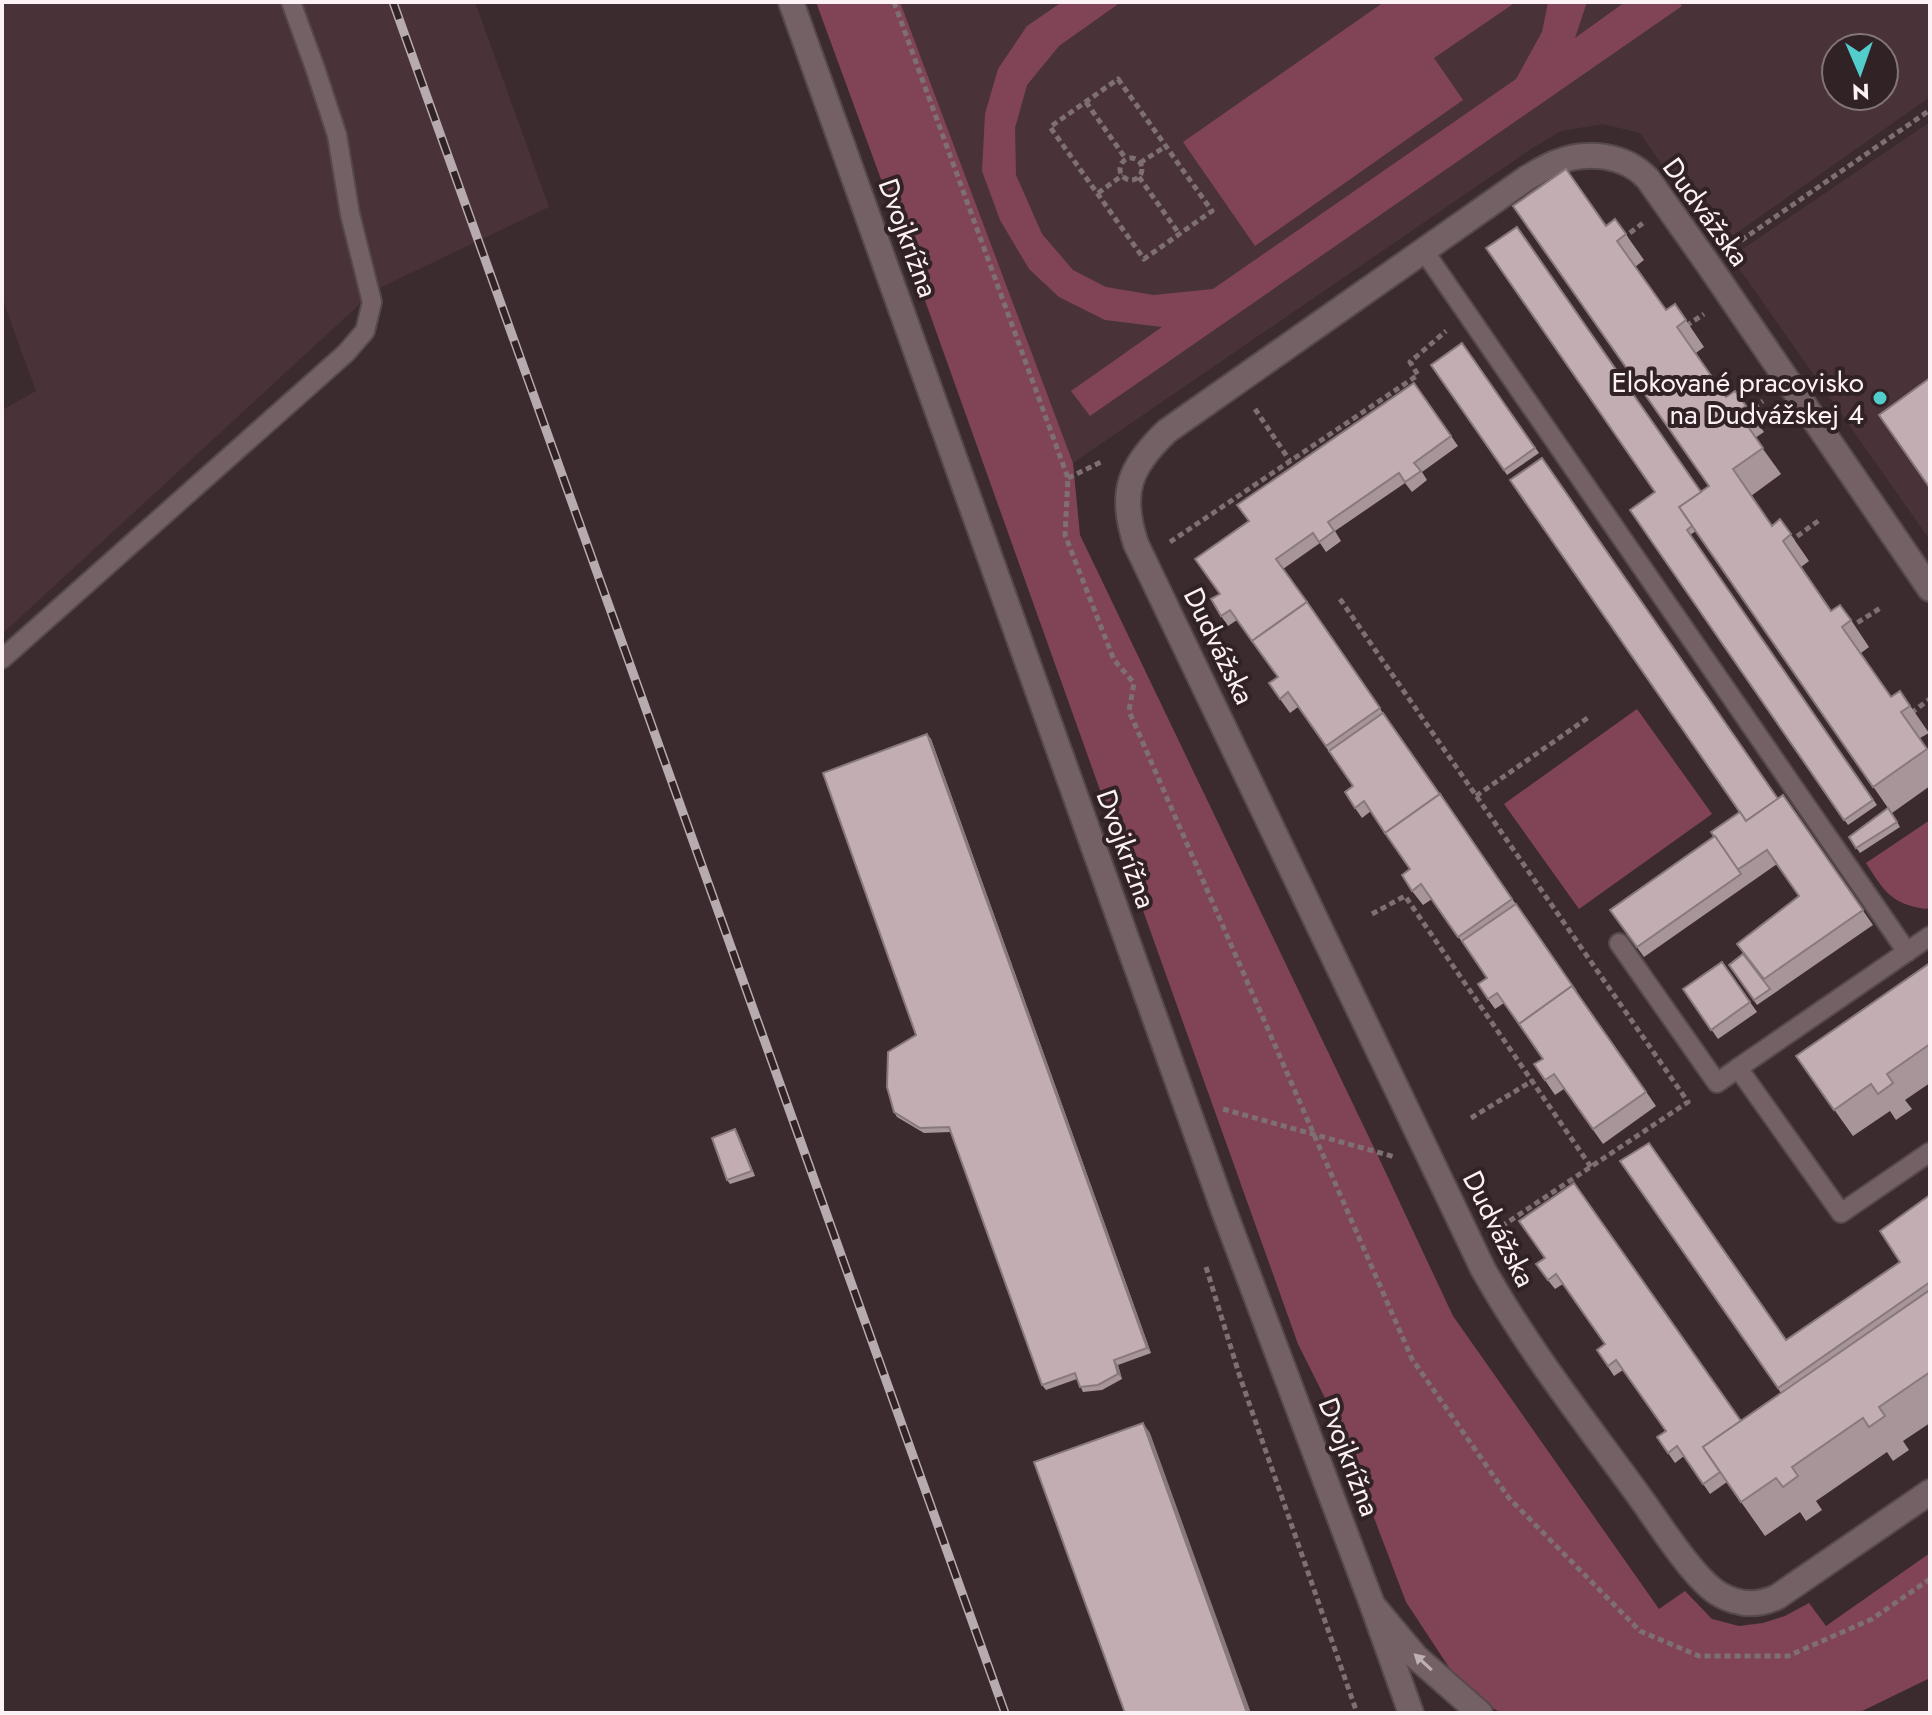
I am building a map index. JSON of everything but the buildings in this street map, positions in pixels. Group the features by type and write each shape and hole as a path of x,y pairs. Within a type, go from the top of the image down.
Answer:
{"street":[{"name":"Dvojkrížna","path":"791,2 1183,1098 1411,1713"},
{"name":"Dudvážska","path":"1930,589 1657,192 1638,169 1610,157 1584,156 1554,163 1527,178 1167,431 1146,451 1132,477 1127,506 1136,544 1483,1269 1513,1321 1704,1582 1734,1601 1765,1603 1930,1492"},
{"path":"1372,1604 1416,1657 1480,1713"}],"lane":[{"path":"2,659 346,353 365,331 372,302 350,214 337,135 291,2"},
{"path":"1424,251 1907,952"},
{"path":"1619,943 1717,1083 1930,936"},
{"path":"1738,1068 1841,1213 1930,1152"}],"path":[{"path":"894,2 1068,478 1065,535 1114,660 1134,683 1129,711 1412,1359 1509,1498 1640,1631 1699,1656 1788,1656 1872,1619 1930,1579"},
{"path":"1118,79 1212,211 1144,259 1050,127 1086,102 1118,79"},
{"path":"1086,102 1126,159"},
{"path":"1724,252 1930,110"},
{"path":"1140,163 1166,146"},
{"path":"1126,159 1136,159 1140,163 1142,172 1139,177 1131,180 1123,175 1121,166 1126,159"},
{"path":"1098,193 1123,175"},
{"path":"1139,177 1180,235"},
{"path":"1618,242 1650,218"},
{"path":"1679,330 1712,309"},
{"path":"1165,546 1418,375 1410,362 1436,341"},
{"path":"1236,382 1290,461"},
{"path":"1740,416 1771,396"},
{"path":"1068,478 1109,458"},
{"path":"1785,544 1821,519"},
{"path":"1340,599 1688,1102 1497,1230"},
{"path":"1845,630 1882,607"},
{"path":"1905,717 1930,699"},
{"path":"1476,796 1589,717"},
{"path":"1372,914 1405,896 1591,1167"},
{"path":"1471,1118 1532,1081"},
{"path":"1183,1098 1434,1167"}],"shaded area":[{"path":"2,2 475,2 549,207 375,290 2,634 2,410 36,391 2,298"},
{"path":"816,2 900,2 1073,463 1080,535 1453,1316 1659,1609 1685,1591 1712,1619 1739,1626 1785,1616 1809,1603 1826,1626 1930,1553 1930,1678 1858,1713 1502,1713 1454,1675 1406,1602 1340,1428 1298,1344"},
{"path":"900,2 1930,2 1930,97 1718,246 1640,133 1603,124 1561,131 1073,463"},
{"path":"1062,2 1121,2 1059,46 1027,85 1015,128 1016,175 1042,234 1073,270 1106,287 1154,295 1213,289 1516,79 1542,32 1548,2 1587,2 1575,38 1625,2 1679,2 1682,6 1090,416 1071,391 1162,327 1105,320 1059,297 1029,269 1000,220 982,171 985,114 998,69 1027,26"},
{"path":"1384,2 1516,2 1434,58 1463,100 1255,246 1183,142"},
{"name":"Elokované pracovisko na Dudvážskej 4","path":"1930,122 1930,540 1731,257"},
{"path":"1637,709 1712,814 1579,909 1504,804"},
{"path":"1930,820 1930,907 1926,909 1896,900 1866,863"}],"railway":[{"path":"393,2 1005,1713"}],"place":[{"name":"Elokované pracovisko na Dudvážskej 4","path":"1880,398"}]}
